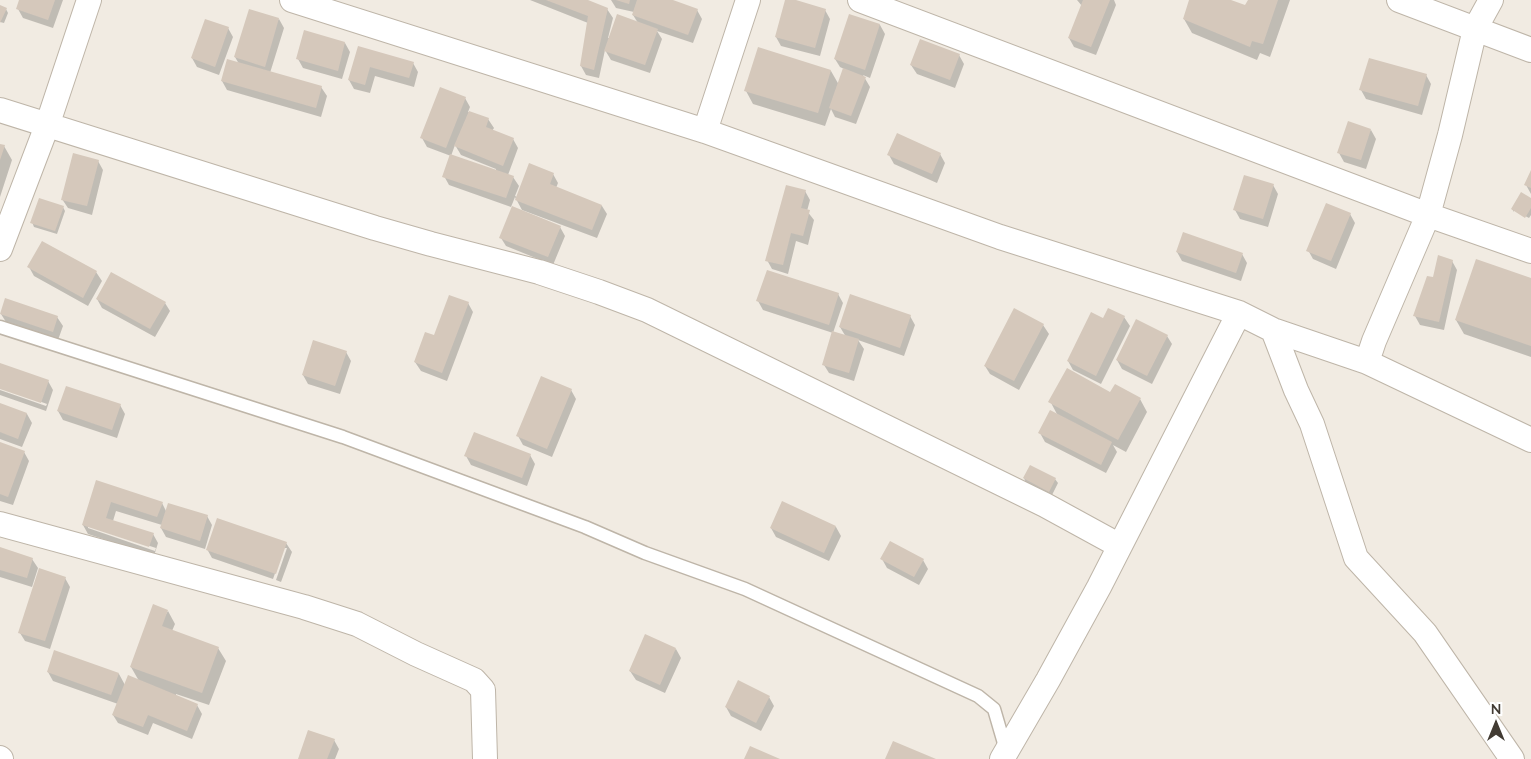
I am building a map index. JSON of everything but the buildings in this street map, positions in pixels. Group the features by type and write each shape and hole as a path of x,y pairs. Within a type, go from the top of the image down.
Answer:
{"street":[{"path":"0,249 48,124 89,0"},
{"path":"292,0 705,131 1000,237 1239,313 1273,330 1367,362 1531,440"},
{"path":"705,131 748,0"},
{"path":"860,0 1428,216 1531,251"},
{"path":"1399,0 1531,50"},
{"path":"1367,362 1374,341 1428,216 1450,135 1475,29 1491,0"},
{"path":"0,110 375,228 539,272 647,310 1045,505 1120,546"},
{"path":"1004,755 1048,680 1120,546 1239,313"},
{"path":"1273,330 1296,390 1312,424 1356,558 1425,633 1512,759"},
{"path":"0,524 304,607 357,624 416,654 474,680 483,690 486,759"}],"lane":[{"path":"0,327 343,437 585,527 645,553 745,589 978,696 994,709 1004,755"}]}
